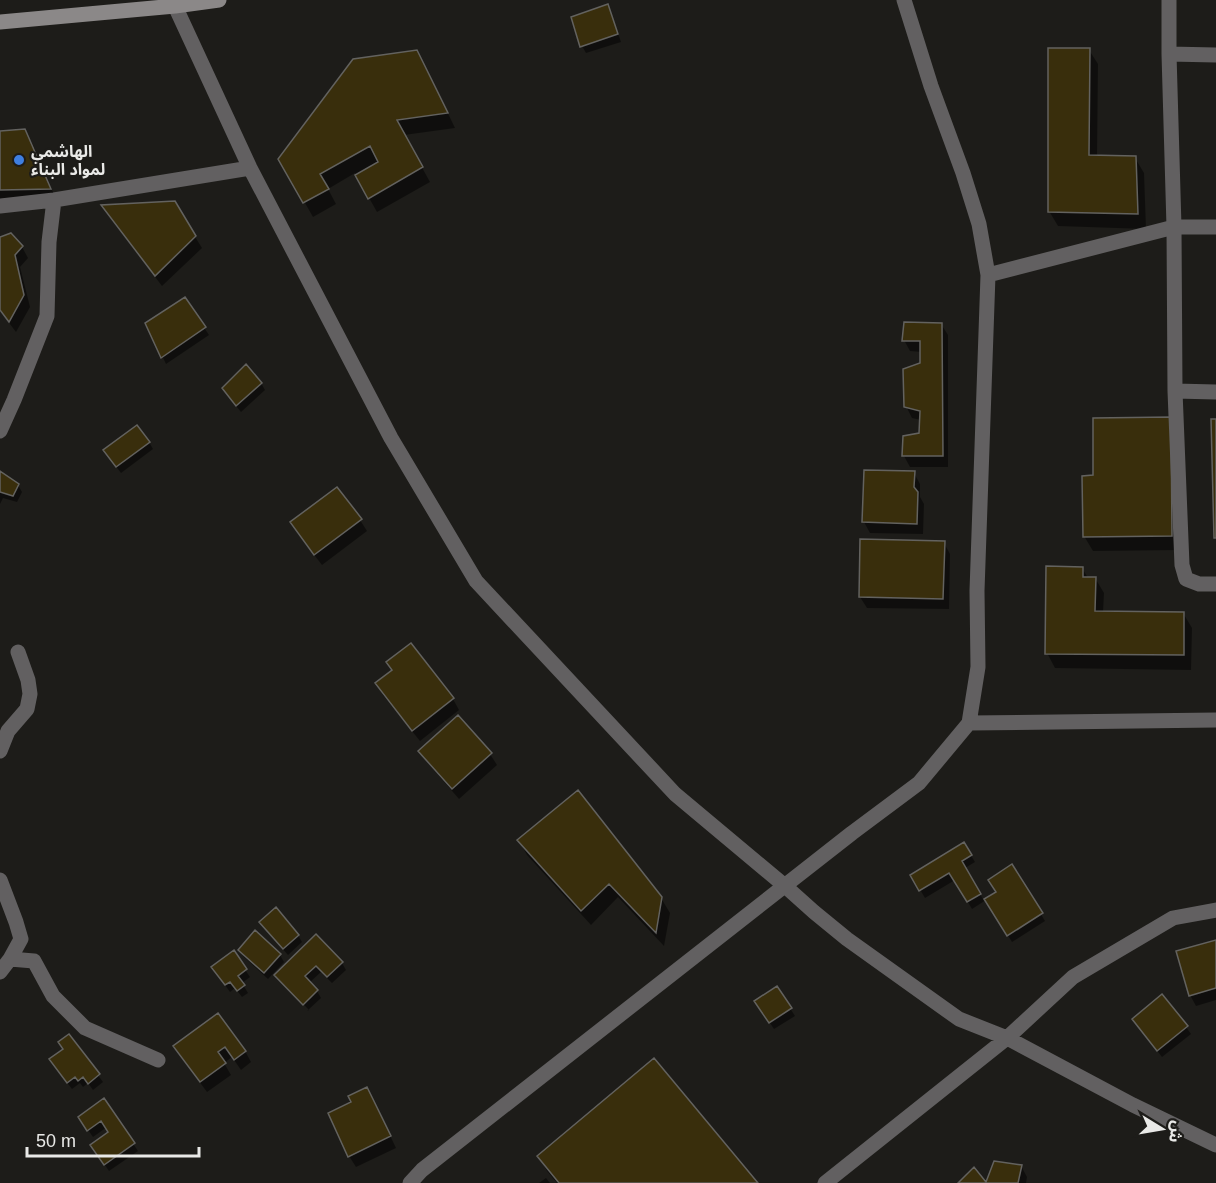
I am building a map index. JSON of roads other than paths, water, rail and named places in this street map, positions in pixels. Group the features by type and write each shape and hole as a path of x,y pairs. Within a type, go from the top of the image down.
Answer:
{"street":[{"path":"0,22 219,0"},
{"path":"410,1183 422,1170 919,783 969,723 978,667 976,591 988,275 979,224 904,0"},
{"path":"1168,0 1174,227 1175,392 1182,565 1186,579 1199,584 1216,584"},
{"path":"175,6 250,168 391,438 476,581 675,794 847,939 959,1019 1006,1038 1133,1105 1216,1145"},
{"path":"1169,54 1216,55"},
{"path":"0,206 54,200 250,168"},
{"path":"0,431 47,316 49,242 54,200"},
{"path":"988,275 1174,227 1216,227"},
{"path":"1175,392 1216,392"},
{"path":"0,751 8,731 27,709 30,694 28,680 18,652"},
{"path":"969,723 1216,720"},
{"path":"0,880 21,939 0,972"},
{"path":"825,1183 1006,1038 1073,977 1173,918 1216,910"},
{"path":"10,959 34,961 53,996 85,1028 158,1060"}],"place":[{"name":"الهاشمي لمواد البناء","path":"19,160"}]}
